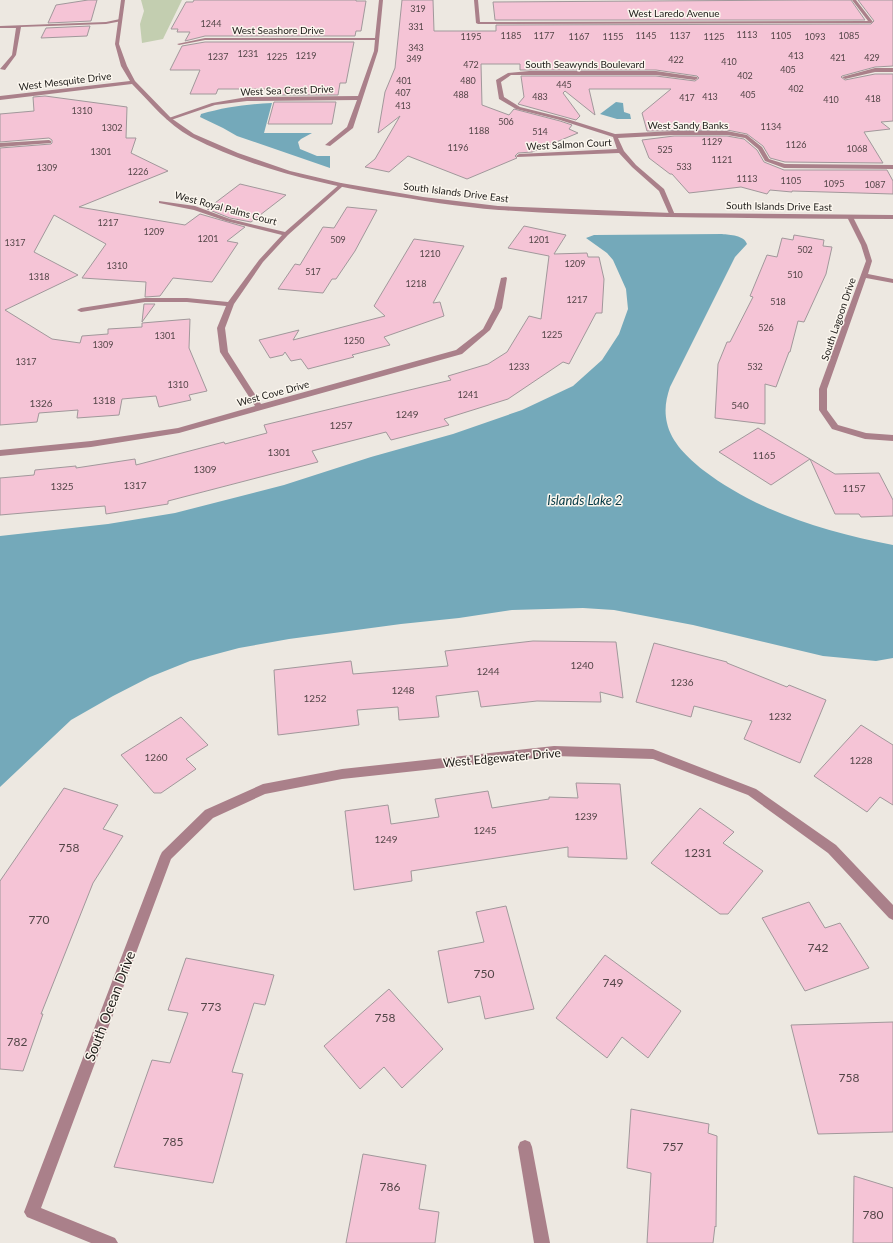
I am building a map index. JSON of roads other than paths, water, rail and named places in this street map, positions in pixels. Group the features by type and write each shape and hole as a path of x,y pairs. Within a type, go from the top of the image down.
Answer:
{"street":[{"name":"South Islands Drive East","path":"123,0 117,44 124,66 133,82 169,119 192,135 236,154 288,172 341,185 423,199 498,208 672,215 893,217"},
{"path":"328,145 350,128 376,51 381,0"},
{"name":"West Laredo Avenue","path":"476,0 478,23 871,22 854,0"},
{"path":"0,27 106,23 120,20"},
{"path":"3,69 14,55 19,26"},
{"name":"West Seashore Drive","path":"179,44 205,39 378,39"},
{"path":"845,77 876,70 893,70"},
{"name":"South Seawynds Boulevard","path":"615,136 562,119 518,108 501,98 498,81 510,74 529,73 656,73 695,78"},
{"name":"West Mesquite Drive","path":"0,98 133,82"},
{"name":"West Sea Crest Drive","path":"169,119 214,104 247,99 360,98"},
{"name":"West Sandy Banks","path":"615,136 674,133 727,133 747,137 760,148 767,160 784,166 893,167"},
{"path":"615,136 621,150 634,166 662,190 672,215"},
{"path":"0,145 49,142"},
{"name":"West Salmon Court","path":"519,156 621,150"},
{"path":"259,407 224,352 222,328 230,304 260,261 286,234 341,185"},
{"name":"West Royal Palms Court","path":"161,202 195,208 228,220 286,234"},
{"name":"South Lagoon Drive","path":"850,217 864,245 869,261 823,389 823,410 835,427 865,436 893,438"},
{"path":"864,275 893,281"},
{"name":"West Cove Drive","path":"0,453 91,444 178,430 459,352 486,330 498,308 504,278"},
{"path":"81,310 145,300 187,300 230,304"},
{"name":"West Edgewater Drive","path":"209,814 263,789 342,774 554,751 653,754 752,792 832,849 893,914"},
{"name":"South Ocean Drive","path":"110,1243 32,1212 166,856 209,814"},
{"path":"525,1148 542,1243"}],"water":[{"path":"616,102 623,103 624,112 630,114 631,119 617,119 600,114"},
{"path":"272,103 264,133 312,133 298,142 300,149 317,156 330,156 330,168 237,136 200,117 201,114 227,108"},
{"name":"Islands Lake 2","path":"722,234 740,237 747,244 735,257 670,387 666,409 666,418 669,430 676,443 697,465 724,485 746,498 770,509 818,527 893,545 893,658 876,661 823,656 693,625 614,610 583,608 512,610 289,639 239,648 190,661 150,677 71,720 0,787 0,536 108,524 175,513 284,485 371,457 453,434 522,410 573,386 602,360 619,334 628,309 626,289 613,260 607,253 586,238 594,235"}]}
